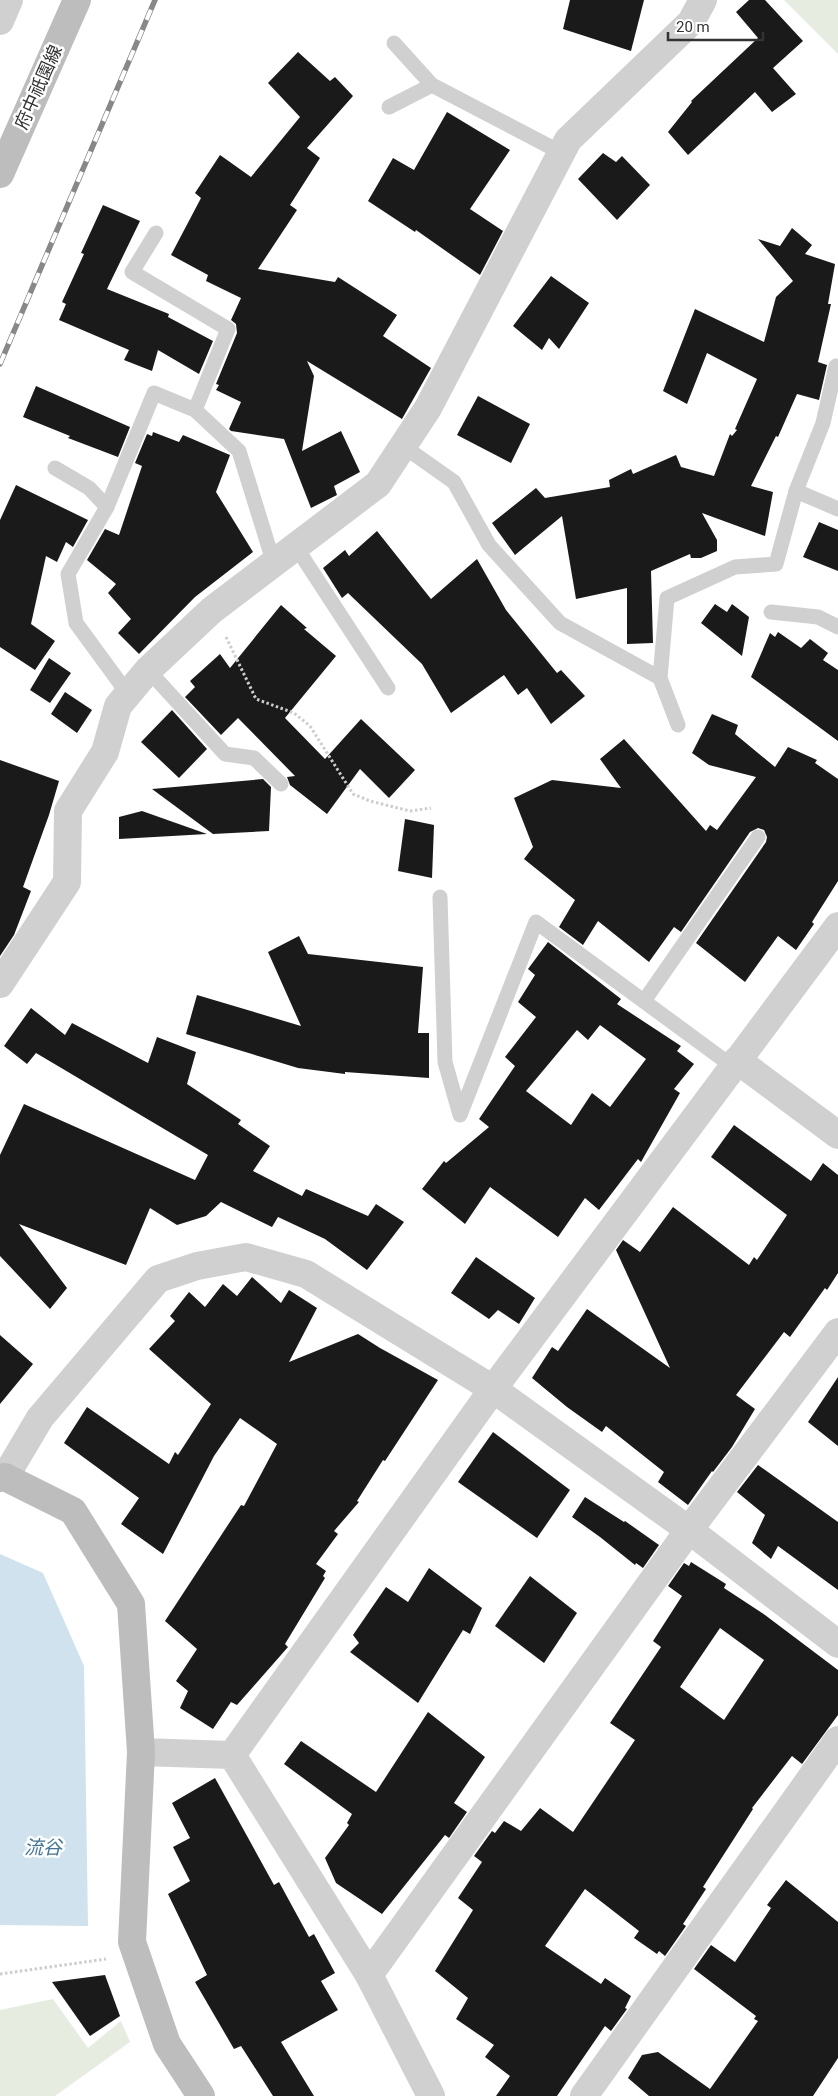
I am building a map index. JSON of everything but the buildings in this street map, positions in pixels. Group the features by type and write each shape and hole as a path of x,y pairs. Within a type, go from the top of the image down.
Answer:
{"street":[{"path":"0,21 9,0"},
{"name":"府中祇園線","path":"0,174 77,0"},
{"path":"0,984 68,882 68,811 105,752 118,706 148,670 212,610 378,484 428,408 568,140 691,22 703,0"},
{"path":"232,1755 493,1389 838,926"},
{"path":"735,1063 838,1135"},
{"path":"201,2096 167,2044 132,1942 141,1752 131,1604 74,1511 2,1477 40,1418 158,1279 197,1266 246,1257 306,1274 493,1389 689,1530 838,1644"},
{"path":"369,1974 689,1530 838,1332"},
{"path":"584,2096 838,1740"},
{"path":"141,1752 232,1755"},
{"path":"232,1755 369,1974 431,2096"}],"lane":[{"path":"394,44 432,85 562,153"},
{"path":"389,107 432,85"},
{"path":"156,233 132,272 228,329 195,410"},
{"path":"678,726 660,678 668,598 735,567 776,564 796,491 823,423 836,366"},
{"path":"128,694 76,623 68,574 107,507 154,393 195,410 239,451 274,564"},
{"path":"403,446 454,482 489,545 560,623 660,678"},
{"path":"55,468 89,488 107,507"},
{"path":"796,491 838,509"},
{"path":"296,547 388,688"},
{"path":"771,612 818,617 838,626"},
{"path":"148,670 225,754 254,758 281,784"},
{"path":"644,1001 758,837"},
{"path":"440,897 445,1062 460,1115 536,922 644,1001 735,1063"}],"path":[{"path":"212,610 238,658 256,699 294,713 310,726 353,794 370,801 410,811 431,808"},
{"path":"0,1974 136,1954"}],"shaded area":[{"path":"784,0 838,0 838,54"},
{"path":"53,1999 88,2048 121,2021 130,2042 55,2096 0,2096 0,2010"}],"water":[{"name":"流谷","path":"0,1554 43,1573 84,1666 88,1926 0,1925"}],"railway":[{"path":"0,364 155,0"}]}
